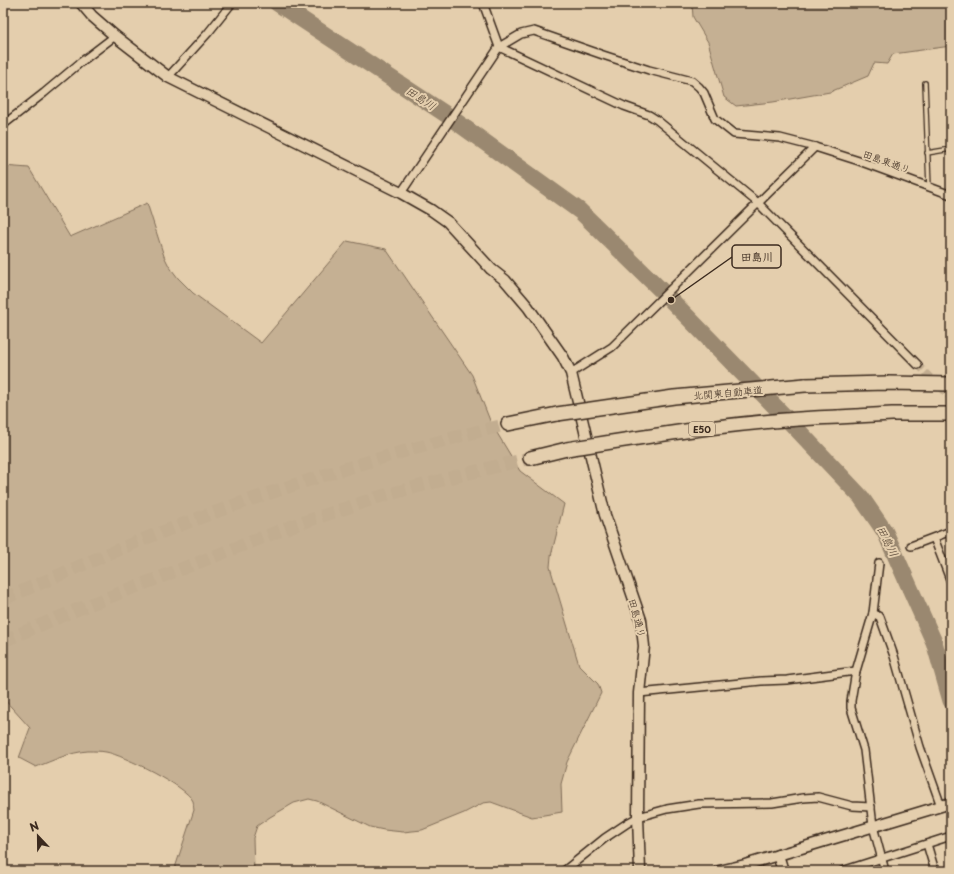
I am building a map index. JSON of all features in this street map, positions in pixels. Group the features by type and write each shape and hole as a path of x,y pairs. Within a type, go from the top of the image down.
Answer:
{"highway":[{"name":"北関東自動車道","path":"508,424 557,414 674,397 740,390 805,385 887,383 951,384"},
{"name":"E50","path":"530,458 567,449 685,431 785,420 892,414 951,414"}],"street":[{"name":"田島通り","path":"82,3 92,16 115,36 168,77 401,193 431,210 448,222 491,269 505,280 528,306 554,342 571,373 605,514 641,620 644,646 639,693 638,818 640,871"},
{"path":"168,77 208,33 232,3"},
{"path":"483,3 499,46 624,106 649,115 758,202 918,365"},
{"name":"田島東通り","path":"499,46 521,34 534,31 649,70 692,81 704,93 715,119 734,134 780,138 815,147 951,195"},
{"path":"3,125 39,98 81,62 115,36"},
{"path":"401,193 499,46"},
{"path":"571,373 612,347 815,147"},
{"path":"911,546 951,531"},
{"path":"934,538 951,582"},
{"path":"879,563 873,612 856,671 851,708 864,750 873,826 885,871"},
{"path":"719,871 946,805 920,748 894,656 880,617 873,612"},
{"path":"639,693 761,681 787,680 856,671"},
{"path":"564,871 620,828 638,818 667,810 699,804 772,803 803,798 818,798 852,806 871,807"},
{"path":"842,871 951,836"},
{"path":"927,844 935,871"},
{"path":"778,855 783,871"}],"lane":[{"path":"925,82 929,187"},
{"path":"927,154 951,150"}],"shaded area":[{"path":"692,3 951,3 951,46 893,54 887,64 874,63 868,76 830,92 773,102 736,106 724,97 708,42 693,17"},
{"path":"3,166 29,168 70,237 147,203 164,256 178,278 193,293 261,343 347,241 386,249 472,375 491,423 520,471 564,504 551,556 550,567 579,665 598,684 601,693 567,762 561,784 562,812 532,817 491,802 483,803 464,813 422,830 403,832 370,827 317,801 309,799 294,803 257,826 253,838 254,871 174,871 194,810 193,801 179,787 139,765 106,752 88,751 75,753 36,767 19,758 30,728 3,698"}],"waterway":[{"name":"田島川","path":"277,3 447,115 580,211 671,300 792,424 861,497 885,532 934,642 951,701"}],"tunnel":[{"path":"918,365 951,398"},
{"path":"3,599 149,537 253,499 380,458 508,424"},
{"path":"3,641 76,610 292,526 382,496 530,458"}],"place":[{"name":"田島川","path":"671,300"}]}
